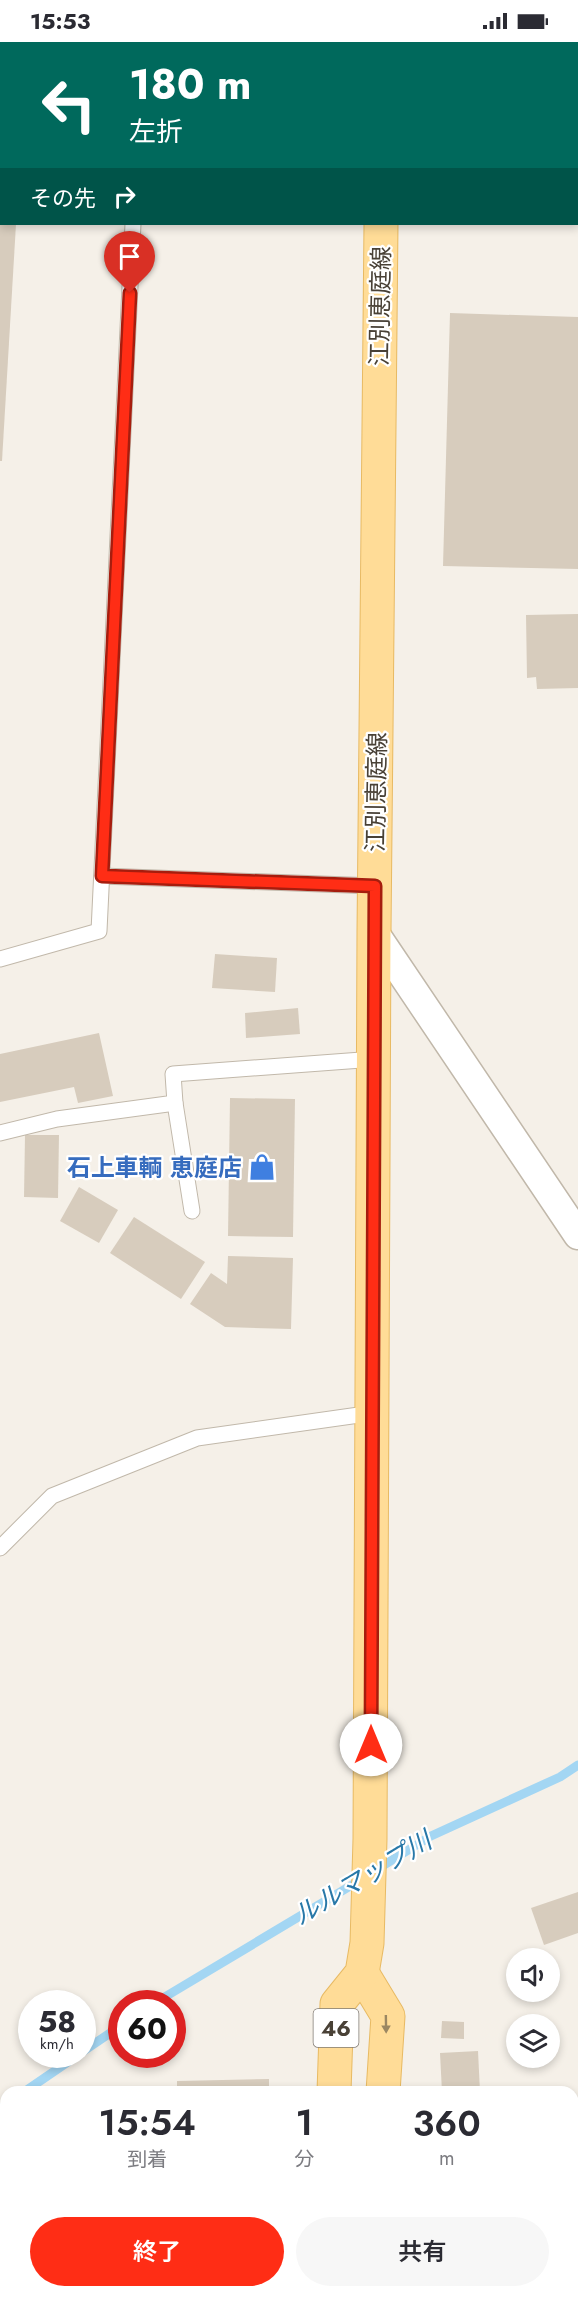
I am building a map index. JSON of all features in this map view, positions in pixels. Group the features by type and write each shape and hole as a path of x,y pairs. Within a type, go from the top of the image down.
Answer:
{"main road":[{"name":"江別恵庭線","path":"364,1958 370,1839 374,932 381,225"},
{"name":"46","path":"334,2086 337,2004 364,1958"},
{"name":"46","path":"364,1958 388,2016 383,2086"}],"street":[{"path":"374,932 578,1235"}],"lane":[{"path":"0,959 99,931 133,225"},
{"path":"102,876 375,886"},
{"path":"192,1211 172,1074 375,1059"},
{"path":"0,1133 57,1119 175,1103"},
{"path":"0,1548 52,1496 197,1438 373,1413"}],"building":[{"path":"0,225 16,225 2,461 0,461"},
{"path":"450,313 578,317 578,569 443,566"},
{"path":"578,614 578,688 537,689 536,677 527,678 526,615"},
{"path":"215,954 277,958 275,992 212,988"},
{"path":"298,1008 300,1034 246,1038 245,1013"},
{"path":"99,1033 113,1096 78,1103 74,1087 0,1102 0,1054"},
{"name":"石上車輌 恵庭店","path":"230,1098 295,1099 293,1237 228,1236"},
{"path":"25,1135 59,1135 58,1198 24,1197"},
{"path":"79,1187 118,1210 99,1243 60,1221"},
{"path":"134,1217 205,1262 181,1299 110,1253"},
{"path":"228,1256 293,1258 291,1329 225,1327 190,1304 211,1273 227,1284"},
{"path":"578,1892 578,1933 544,1945 531,1908"},
{"path":"442,2021 464,2022 464,2039 441,2038"},
{"path":"478,2051 480,2086 442,2086 440,2053"},
{"path":"269,2079 269,2086 177,2086 177,2081"}],"waterway":[{"name":"ルルマップ川","path":"376,1870 431,1836 560,1777 578,1765"},
{"name":"ルルマップ川","path":"176,1990 362,1879"},
{"name":"ルルマップ川","path":"96,2043 108,2034"},
{"name":"ルルマップ川","path":"33,2086 59,2068"}],"place":[{"name":"石上車輌 恵庭店","path":"262,1167"}],"route":[{"path":"130,293 102,876 375,886 371,1745"}]}
